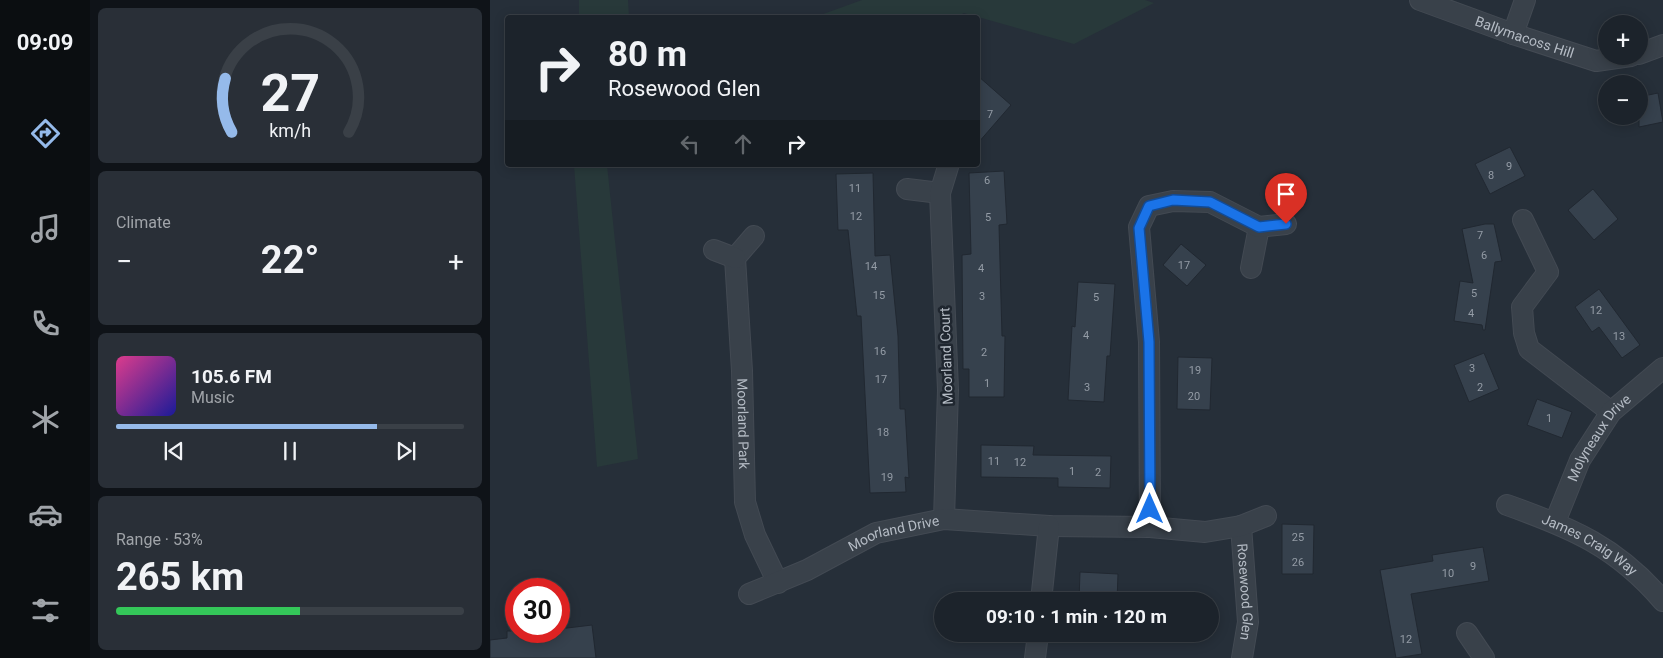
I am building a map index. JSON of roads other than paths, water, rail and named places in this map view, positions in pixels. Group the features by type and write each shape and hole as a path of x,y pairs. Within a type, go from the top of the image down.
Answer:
{"street":[{"name":"Ballymacoss Hill","path":"1420,0 1513,34 1598,61"},
{"path":"1513,34 1525,0"},
{"path":"1648,51 1663,45"},
{"name":"Moorland Court","path":"944,519 948,390 940,193 948,167"},
{"path":"907,190 940,193"},
{"path":"1150,527 1149,342 1139,228 1149,206 1173,200 1210,202 1259,227 1286,224"},
{"path":"1523,220 1548,272 1522,307 1524,333 1529,349 1611,412"},
{"path":"1251,268 1259,227"},
{"path":"714,250 735,258 754,236"},
{"name":"Moorland Park","path":"735,258 742,371 745,502 755,535 778,583"},
{"name":"Molyneaux Drive","path":"1555,522 1580,460 1611,412 1663,368"},
{"name":"James Craig Way","path":"1507,505 1555,522 1603,546 1648,583 1663,601"},
{"name":"Rosewood Glen","path":"1049,526 1150,527 1205,532 1241,526 1266,516"},
{"name":"Moorland Drive","path":"749,594 807,570 876,533 944,519 1049,526"},
{"path":"1042,592 1049,526"},
{"name":"Rosewood Glen","path":"1241,526 1248,622 1242,658"},
{"path":"1467,633 1484,658"},
{"path":"1036,658 1037,642"}]}
